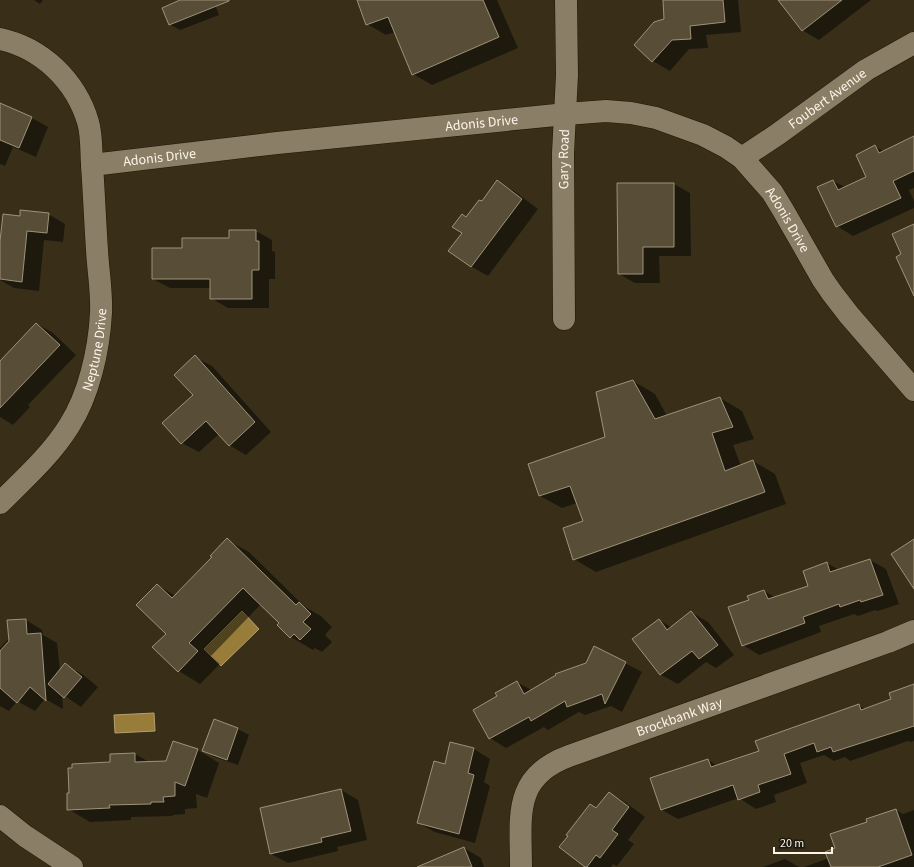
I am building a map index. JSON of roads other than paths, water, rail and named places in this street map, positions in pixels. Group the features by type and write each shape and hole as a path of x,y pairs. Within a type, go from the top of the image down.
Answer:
{"street":[{"name":"Gary Road","path":"564,319 563,153 567,75 566,0"},
{"path":"0,39 20,45 36,53 63,76 74,91 83,106 88,123 92,165"},
{"name":"Foubert Avenue","path":"742,158 778,134 866,70 914,43"},
{"name":"Adonis Drive","path":"92,165 285,143 566,114 606,111 631,113 656,118 703,135 726,147 742,158 763,182 784,210 820,276 849,316 914,390"},
{"name":"Neptune Drive","path":"1,501 58,443 70,425 79,407 92,368 97,349 101,312 92,165"},
{"name":"Brockbank Way","path":"521,867 521,820 523,802 532,781 550,764 568,756 888,642 914,631"},
{"path":"0,816 25,836 72,867"}]}
